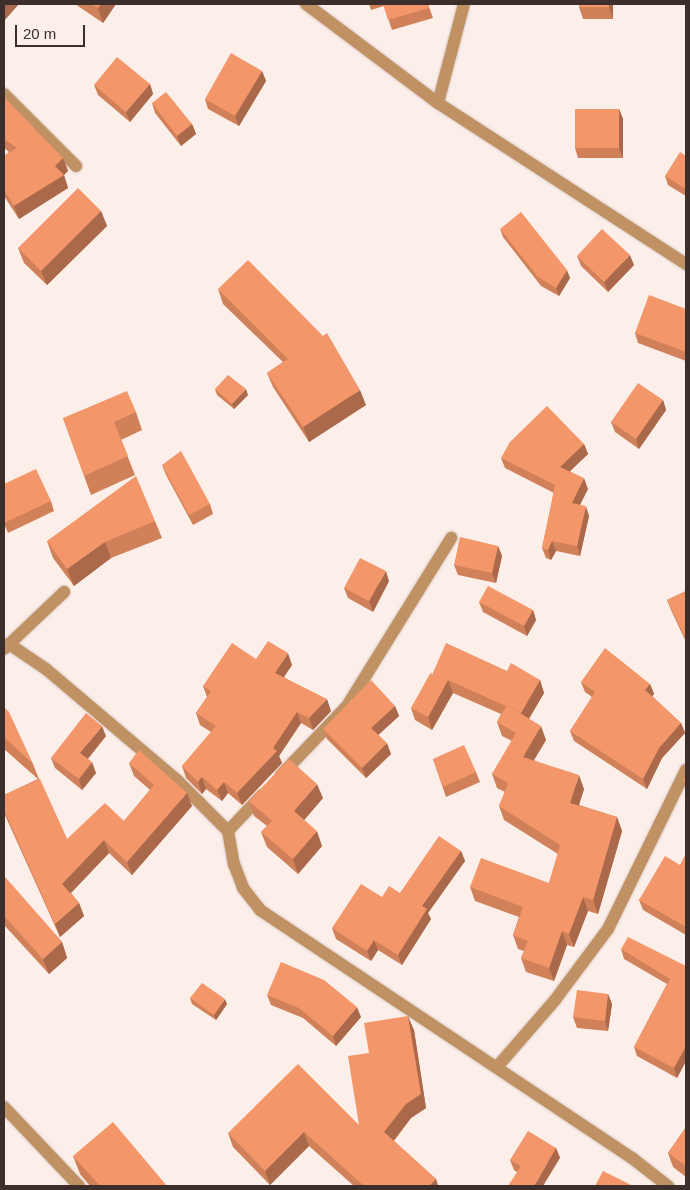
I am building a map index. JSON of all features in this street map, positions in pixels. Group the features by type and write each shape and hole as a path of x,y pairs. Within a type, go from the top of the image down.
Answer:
{"street":[{"path":"306,4 438,103 686,264"},
{"path":"438,103 464,4"},
{"path":"4,94 76,166"},
{"path":"228,831 346,706 451,538"},
{"path":"64,592 6,646 46,669 178,781 228,831 234,864 242,888 260,910 632,1158 668,1186"},
{"path":"497,1067 555,1000 608,929 686,770"},
{"path":"4,1107 79,1186"}],"building":[{"path":"91,4 101,4 98,8"},
{"path":"383,4 428,4 429,8 388,20"},
{"path":"579,4 609,4 609,7 579,7"},
{"path":"231,53 262,71 235,116 205,99"},
{"path":"117,57 150,84 126,112 94,85"},
{"path":"166,92 192,124 177,136 152,103"},
{"path":"4,97 63,158 55,166 64,175 14,206 4,190 4,156 17,148 4,139"},
{"path":"575,109 619,109 619,148 575,148"},
{"path":"680,152 686,156 686,189 665,176"},
{"path":"78,188 101,211 41,271 18,248"},
{"path":"521,212 567,270 556,288 538,277 500,229"},
{"path":"602,229 630,255 604,282 577,256"},
{"path":"248,260 323,336 327,333 360,390 303,427 267,373 288,359 218,289"},
{"path":"649,295 686,309 686,352 635,333"},
{"path":"228,375 246,389 232,404 215,389"},
{"path":"638,383 663,400 636,439 611,422"},
{"path":"127,391 136,412 114,422 128,456 84,476 63,418"},
{"path":"547,406 584,444 560,467 584,478 572,503 586,506 577,546 552,541 548,550 542,548 555,485 501,458 510,442"},
{"path":"181,451 210,504 189,515 162,465"},
{"path":"36,469 51,501 4,523 4,484"},
{"path":"136,476 155,521 105,542 67,569 47,541"},
{"path":"460,537 498,546 492,573 454,565"},
{"path":"360,558 386,571 369,601 344,588"},
{"path":"488,586 533,610 524,626 479,602"},
{"path":"686,591 686,639 667,600"},
{"path":"268,641 288,653 275,673 327,699 309,718 297,712 273,748 277,751 237,793 224,782 217,790 202,777 198,782 182,766 216,726 196,713 211,691 203,686 232,643 256,659"},
{"path":"446,643 507,671 511,663 540,680 521,713 507,705 448,680 428,717 411,708 431,672 432,675"},
{"path":"605,648 650,684 645,690 681,723 659,748 643,779 570,731 595,692 581,682"},
{"path":"371,680 395,706 371,728 387,743 362,768 323,729"},
{"path":"507,705 541,726 523,757 579,775 570,803 617,817 593,900 583,897 569,934 562,931 549,968 521,958 528,941 513,935 523,907 470,887 481,858 549,883 560,845 499,806 508,783 492,774 516,733 497,722"},
{"path":"4,707 9,712 33,764 4,737"},
{"path":"86,713 102,726 80,753 92,762 79,779 51,758"},
{"path":"464,745 476,772 443,787 433,759"},
{"path":"139,750 187,793 127,862 104,840 62,884 79,903 55,924 4,810 4,795 40,779 67,839 105,803 124,821 154,785 129,763"},
{"path":"289,759 317,784 294,811 317,831 293,859 261,832 272,821 249,801"},
{"path":"439,836 461,851 422,906 427,909 398,955 374,940 367,951 332,928 361,884 382,897 389,886 400,893"},
{"path":"686,854 686,927 639,900 665,856 680,865"},
{"path":"4,876 62,942 43,959 4,916"},
{"path":"628,937 686,966 686,1046 674,1068 634,1047 670,979 621,949"},
{"path":"281,962 324,980 357,1007 333,1036 299,1008 267,995"},
{"path":"202,983 225,999 214,1015 190,998"},
{"path":"577,990 608,994 605,1021 573,1017"},
{"path":"408,1016 421,1094 406,1104 384,1132 436,1179 429,1186 364,1186 304,1132 265,1171 228,1133 298,1064 359,1125 348,1056 369,1053 364,1023"},
{"path":"113,1122 167,1186 100,1186 73,1156"},
{"path":"686,1127 686,1166 668,1153"},
{"path":"528,1131 556,1148 534,1186 508,1186 521,1166 510,1160"},
{"path":"603,1171 633,1186 595,1186"}]}
